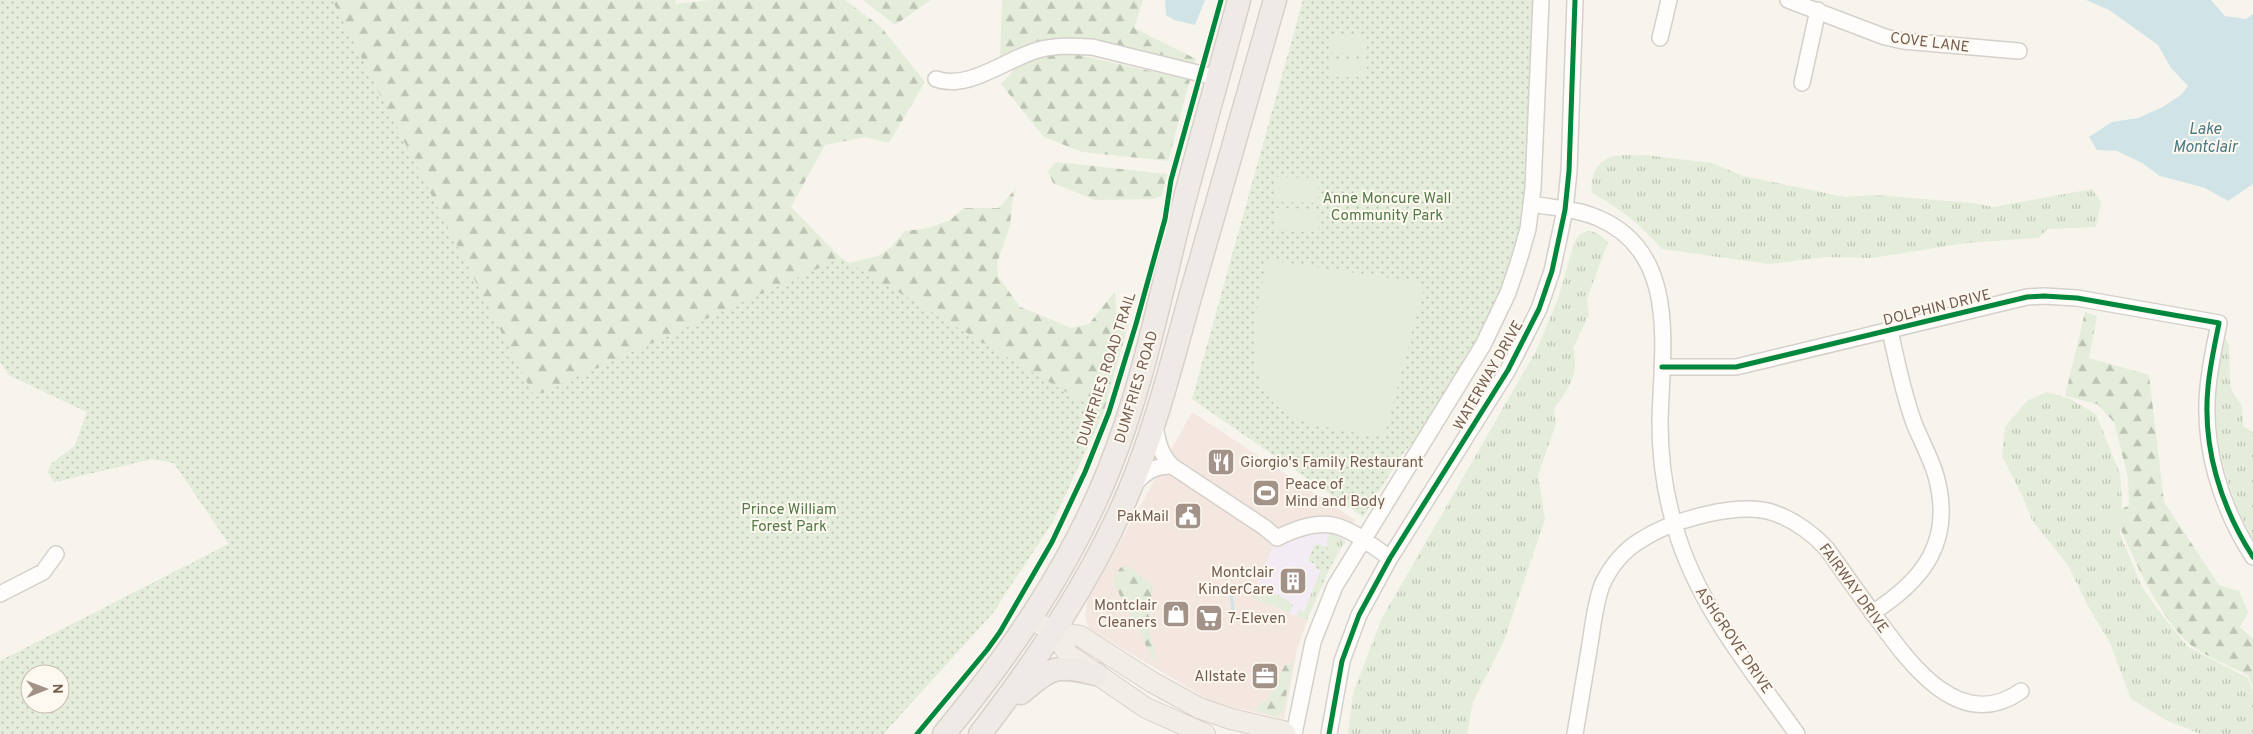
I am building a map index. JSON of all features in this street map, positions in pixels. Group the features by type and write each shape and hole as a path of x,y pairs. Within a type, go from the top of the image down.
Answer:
{"highway":[{"name":"DUMFRIES ROAD","path":"944,734 1032,619 1086,520 1107,474 1126,425 1143,372 1178,225 1239,0"},
{"name":"DUMFRIES ROAD","path":"980,734 1054,632 1083,583 1128,494 1155,422 1275,0"},
{"path":"995,714 1048,671 1068,667 1096,674"}],"main road":[{"path":"1032,619 1054,632 1080,636 1152,682 1199,708 1231,719 1283,731 1286,734"},
{"path":"1054,632 1069,655 1146,708 1205,734"}],"street":[{"name":"WATERWAY DRIVE","path":"1294,734 1312,642 1335,586 1362,538 1484,345 1520,258 1532,204 1541,0"},
{"name":"WATERWAY DRIVE","path":"1329,734 1339,676 1350,635 1371,590 1508,370 1530,330 1552,271 1565,210 1569,171 1575,0"},
{"path":"1660,38 1669,0"},
{"name":"COVE LANE","path":"1788,0 1885,37 1903,41 2018,51"},
{"path":"1802,83 1818,10"},
{"path":"936,79 948,82 966,79 984,74 1038,50 1074,46 1101,49 1218,78"},
{"name":"ASHGROVE DRIVE","path":"1532,204 1583,213 1613,226 1633,242 1645,258 1652,273 1662,313 1660,424 1666,489 1674,525 1688,569 1701,594 1797,734"},
{"name":"DOLPHIN DRIVE","path":"1662,367 1736,368 2027,297 2077,298 2219,322 2208,387 2210,443 2219,486 2230,515 2253,557"},
{"path":"1872,612 1903,592 1923,570 1931,556 1940,524 1941,507 1936,474 1906,399 1890,331"},
{"path":"1155,422 1159,448 1163,458 1172,466 1264,527 1277,538 1301,527 1324,523 1342,527 1362,538 1390,558"},
{"path":"1128,494 1143,474 1159,466 1172,466"},
{"name":"FAIRWAY DRIVE","path":"1575,734 1596,607 1602,585 1616,563 1627,551 1650,534 1720,511 1736,508 1753,509 1786,517 1815,536 1827,549 1909,663 1926,680 1960,702 1981,707 1994,706 2008,701 2021,692"},
{"path":"0,594 43,572 56,554"}],"shaded area":[{"path":"1192,412 1355,520 1346,540 1332,533 1293,537 1273,547 1252,598 1307,620 1297,650 1284,719 1214,703 1088,628 1085,615 1087,602"},
{"path":"1321,531 1332,533 1346,540 1325,577 1307,620 1252,598 1273,547 1293,537"}],"green space":[{"name":"Prince William Forest Park","path":"0,0 676,0 675,4 710,0 845,0 881,27 925,82 889,143 866,137 825,145 791,207 841,258 849,263 878,256 891,247 905,231 929,228 950,220 964,208 999,208 1016,188 1012,203 1010,226 997,263 998,276 1020,307 1072,328 1089,324 1115,291 1117,319 1129,323 1103,414 1052,523 992,614 883,734 0,734 0,661 229,544 174,463 152,459 54,482 48,473 51,464 75,446 87,412 9,375 0,362"},
{"name":"Prince William Forest Park","path":"0,0 332,0 534,396 841,258 1103,414 1052,523 992,614 883,734 0,734 0,661 229,544 174,463 152,459 54,482 48,473 51,464 75,446 87,412 9,375 0,362"},
{"path":"863,0 931,0 895,25"},
{"path":"1002,0 1143,0 1134,28 1196,59 1193,67 1081,39 1032,43 1000,59"},
{"name":"Anne Moncure Wall Community Park","path":"1303,0 1536,0 1530,172 1523,222 1511,268 1488,325 1426,427 1401,456 1363,517 1192,399"},
{"path":"1329,36 1367,36 1367,54 1329,53"},
{"path":"1042,55 1079,55 1190,80 1168,161 1082,152 1044,137 1001,84 1017,67"},
{"path":"1329,60 1367,60 1367,77 1329,77"},
{"path":"1644,155 1712,163 1743,176 1845,197 1876,195 1972,203 1993,207 2092,189 2101,202 2096,227 2047,229 2039,238 1966,243 1872,258 1826,257 1769,264 1662,249 1630,218 1592,193 1592,182 1597,167 1606,159 1619,156"},
{"path":"1056,162 1167,174 1162,195 1154,199 1095,200 1053,183 1048,171"},
{"path":"1276,177 1318,178 1318,203 1276,202"},
{"path":"1276,208 1318,209 1318,232 1275,231"},
{"path":"1589,230 1600,235 1608,242 1587,299 1589,315 1573,348 1575,357 1574,373 1568,388 1554,409 1556,424 1538,475 1545,519 1503,643 1473,702 1467,734 1348,734 1353,693 1382,618 1536,351 1558,299 1574,243 1579,235"},
{"path":"1268,260 1416,282 1423,292 1384,437 1333,429 1306,422 1285,412 1270,398 1260,382 1255,362 1254,341 1255,320"},
{"path":"2085,312 2097,316 2089,358 2149,375 2164,502 2219,585 2239,591 2248,612 2240,627 2253,639 2253,688 2248,675 2214,659 2184,639 2162,611 2144,579 2114,514 2129,505 2128,478 2114,422 2097,404 2065,396"},
{"path":"2225,337 2229,345 2230,385 2242,406 2243,426 2253,432 2253,539 2226,477 2217,433 2216,389"},
{"path":"2047,392 2070,399 2096,414 2120,474 2122,501 2120,534 2142,587 2188,647 2248,678 2253,691 2253,734 2201,734 2168,721 2131,699 2110,643 2088,606 2068,565 2032,520 2022,495 2002,456 2005,427 2027,401"},
{"path":"1331,533 1345,542 1335,558 1327,546 1327,540"},
{"path":"1321,544 1321,546 1326,546 1335,558 1329,570 1321,571 1317,569 1315,564 1308,561 1314,545"},
{"path":"1127,565 1153,586 1148,625 1157,662 1149,652 1113,580 1120,568"},
{"path":"1321,570 1329,570 1307,620 1297,616 1299,610 1304,612"},
{"path":"1257,585 1289,600 1289,603 1293,604 1290,613 1252,598"},
{"path":"1293,663 1283,710 1277,717 1255,710 1260,704 1267,701 1285,665"}],"water":[{"path":"1165,0 1205,0 1195,25 1174,20 1166,15"},
{"name":"Lake Montclair","path":"2086,0 2211,0 2225,16 2246,19 2253,14 2253,184 2228,201 2205,188 2160,176 2142,163 2117,151 2097,150 2089,137 2112,122 2138,118 2163,107 2181,95 2188,86 2171,68 2158,45 2109,10"}],"waterway":[{"path":"1231,586 1233,610"}],"cycle path":[{"name":"DUMFRIES ROAD TRAIL","path":"917,734 1000,632 1052,542 1085,472 1109,412 1136,324 1165,219 1171,180 1221,0"},
{"path":"1329,734 1342,661 1359,615 1390,558 1508,370 1539,309 1552,271 1565,210 1569,171 1575,0"},
{"path":"1662,367 1736,367 2027,297 2077,298 2219,323 2208,387 2208,432 2211,454 2223,497 2253,557"}],"place":[{"name":"Giorgio's Family Restaurant","path":"1221,462"},
{"name":"Peace of Mind and Body","path":"1266,493"},
{"name":"PakMail","path":"1188,516"},
{"name":"Montclair KinderCare","path":"1293,581"},
{"name":"Montclair Cleaners","path":"1176,614"},
{"name":"7-Eleven","path":"1209,618"},
{"name":"Allstate","path":"1265,676"}]}
